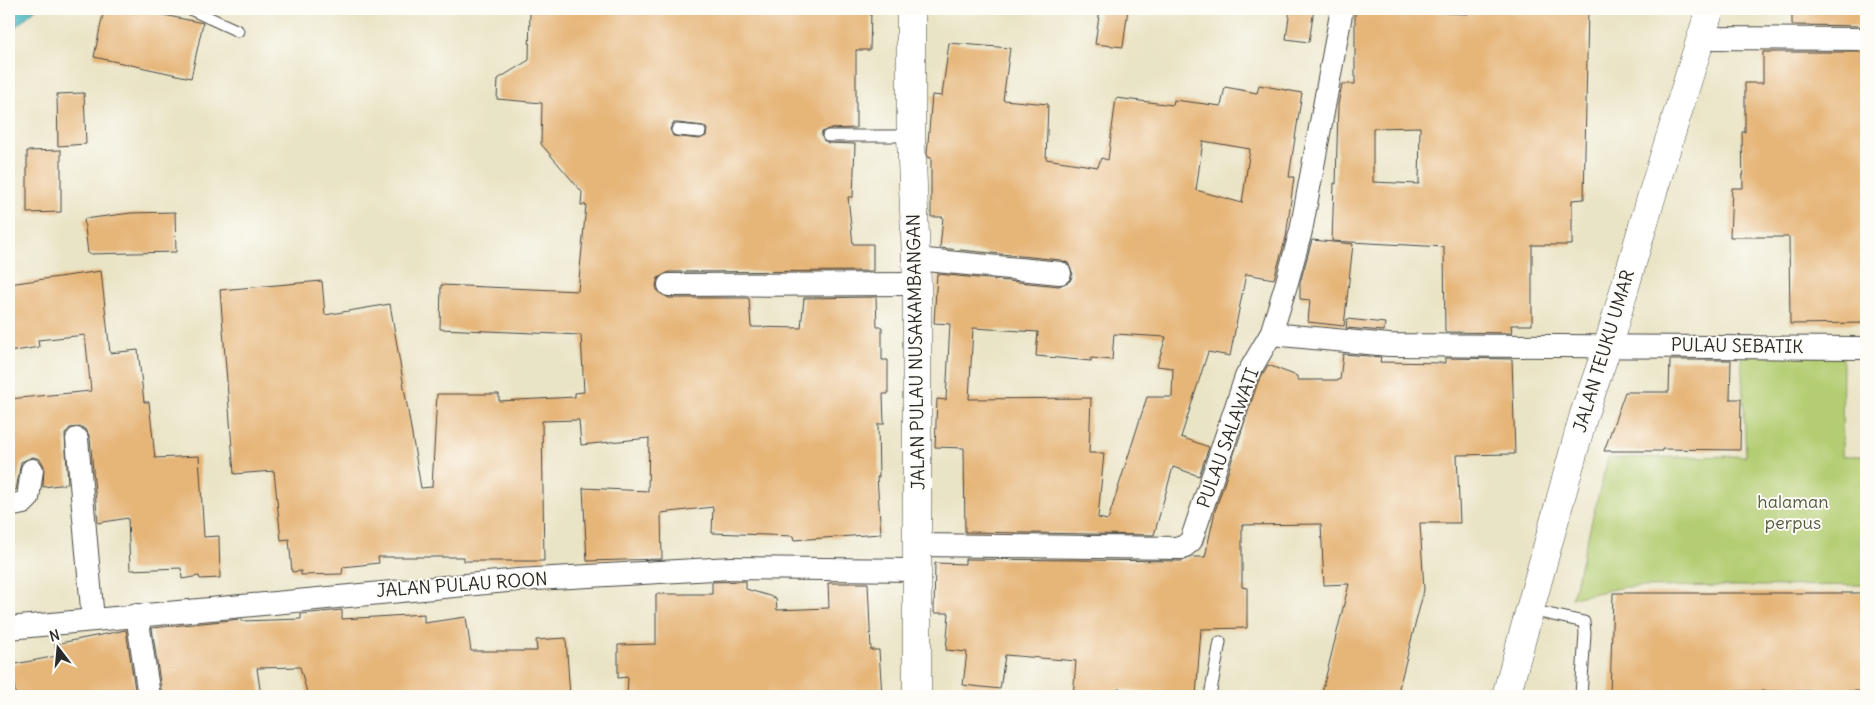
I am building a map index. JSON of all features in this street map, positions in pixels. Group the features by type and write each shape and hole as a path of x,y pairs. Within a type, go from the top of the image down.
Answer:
{"main road":[{"name":"JALAN PULAU NUSAKAMBANGAN","path":"912,9 911,136 916,272 917,696"},
{"name":"JALAN TEUKU UMAR","path":"1506,696 1584,414 1608,345 1710,9"}],"street":[{"name":"PULAU SALAWATI","path":"917,557 1182,548 1191,541 1246,377 1271,334 1301,231 1342,9"},
{"path":"1701,38 1866,39"},
{"path":"669,285 916,272 1060,273"},
{"name":"PULAU SEBATIK","path":"1271,334 1389,345 1866,348"},
{"path":"77,439 93,620"},
{"path":"9,506 23,503 28,498 32,470"},
{"name":"JALAN PULAU ROON","path":"9,628 518,580 917,557"},
{"path":"137,615 149,696"}],"lane":[{"path":"190,9 238,31"},
{"path":"677,130 700,132"},
{"path":"828,136 911,136"},
{"path":"1530,610 1584,622 1581,696"},
{"path":"1210,696 1220,642"}],"green space":[{"name":"halaman perpus","path":"1741,355 1843,355 1842,456 1866,456 1866,585 1624,587 1572,598 1608,458 1746,456"}],"water":[{"path":"9,9 36,9 9,33"}],"building":[{"path":"104,9 134,9 203,23 191,78 94,57"},
{"path":"530,9 815,9 871,12 870,50 856,50 856,128 828,129 822,132 821,136 828,143 855,144 853,197 848,197 853,244 873,244 873,271 669,272 658,278 656,286 658,292 669,298 749,298 751,327 801,328 804,298 876,297 877,327 882,327 882,360 888,360 888,394 883,394 884,424 878,424 879,477 877,477 881,534 794,540 793,536 712,533 713,507 661,513 662,559 587,561 583,488 648,491 649,438 581,445 579,420 542,421 544,561 464,561 464,557 378,557 379,563 343,567 342,574 301,575 301,571 292,572 289,539 281,540 274,471 234,474 220,290 322,281 325,315 390,304 421,488 432,487 437,394 499,394 499,401 575,397 575,393 584,392 581,335 440,329 441,285 578,291 586,205 581,205 582,192 541,144 542,103 497,99 498,79 529,60","holes":["673,123 704,126 707,129 706,136 699,139 673,136 670,129"]},
{"path":"1100,9 1128,9 1123,47 1095,44"},
{"path":"1290,9 1314,9 1309,42 1286,39"},
{"path":"1355,9 1468,14 1468,9 1588,9 1584,199 1572,200 1572,245 1532,245 1532,325 1511,325 1512,333 1445,332 1444,247 1332,241 1338,105 1342,84 1355,84","holes":["1420,127 1419,184 1373,182 1373,128"]},
{"path":"1792,9 1866,9 1866,26 1792,25"},
{"path":"949,43 1010,48 1003,100 1048,104 1046,159 1098,167 1101,158 1108,160 1116,98 1173,105 1174,100 1221,106 1225,87 1257,93 1259,85 1302,93 1289,177 1294,177 1286,237 1274,279 1246,274 1230,356 1208,352 1181,437 1209,447 1199,476 1173,467 1154,535 965,532 964,448 935,447 937,399 946,400 950,324 934,323 937,274 1059,286 1070,281 1073,274 1068,263 1061,260 940,248 943,217 931,217 931,158 927,154 932,95 942,96","holes":["1203,141 1250,149 1242,203 1196,190","973,328 1038,332 1036,356 1091,361 1091,358 1112,360 1114,334 1166,337 1157,366 1173,368 1172,397 1147,397 1108,520 1098,518 1104,453 1089,453 1091,398 969,399"]},
{"path":"1763,52 1866,52 1866,323 1790,324 1789,237 1730,237 1732,188 1743,188 1742,132 1745,132 1745,83 1763,83"},
{"path":"84,93 86,144 58,146 57,94"},
{"path":"61,150 61,212 27,213 27,151"},
{"path":"175,212 176,252 88,254 84,219 131,213"},
{"path":"1312,240 1353,244 1344,326 1308,322 1310,300 1300,299 1300,283"},
{"path":"101,271 110,353 138,350 144,402 149,402 155,458 199,456 204,537 219,536 220,578 200,579 199,576 182,579 181,568 130,570 128,518 98,523 90,438 87,431 82,427 70,428 65,434 68,484 43,487 44,466 40,459 33,457 21,462 16,490 9,491 9,399 91,391 85,335 38,340 39,347 9,352 9,284"},
{"path":"1347,319 1385,323 1384,331 1346,328"},
{"path":"1343,354 1381,357 1380,362 1445,363 1445,358 1512,359 1515,454 1457,455 1460,523 1420,523 1424,590 1397,696 1321,696 1349,584 1324,585 1321,524 1242,525 1242,587 1247,588 1247,628 1201,629 1196,696 1118,689 1118,696 1073,696 1076,661 1005,655 1000,689 963,685 967,652 946,650 949,613 934,613 935,563 965,564 965,559 1182,561 1192,557 1205,557 1215,511 1258,382 1268,365 1297,376 1297,380 1340,380"},
{"path":"1670,360 1731,360 1730,399 1741,399 1740,450 1662,449 1662,451 1604,451 1625,392 1669,392"},
{"path":"746,581 746,589 776,598 777,610 829,608 828,583 868,583 871,650 879,650 882,696 853,696 853,693 757,696 756,693 713,694 713,696 627,696 628,677 618,678 618,645 656,644 656,594 712,594 712,582"},
{"path":"1613,593 1866,593 1866,691 1669,691 1669,696 1610,696"},
{"path":"342,610 342,619 424,614 424,623 466,617 471,651 537,651 536,640 566,638 570,696 308,696 300,667 257,668 261,696 162,696 152,628 242,619 242,621 301,619 301,614"},
{"path":"126,630 136,696 16,696 10,665 57,656 55,644"}]}
